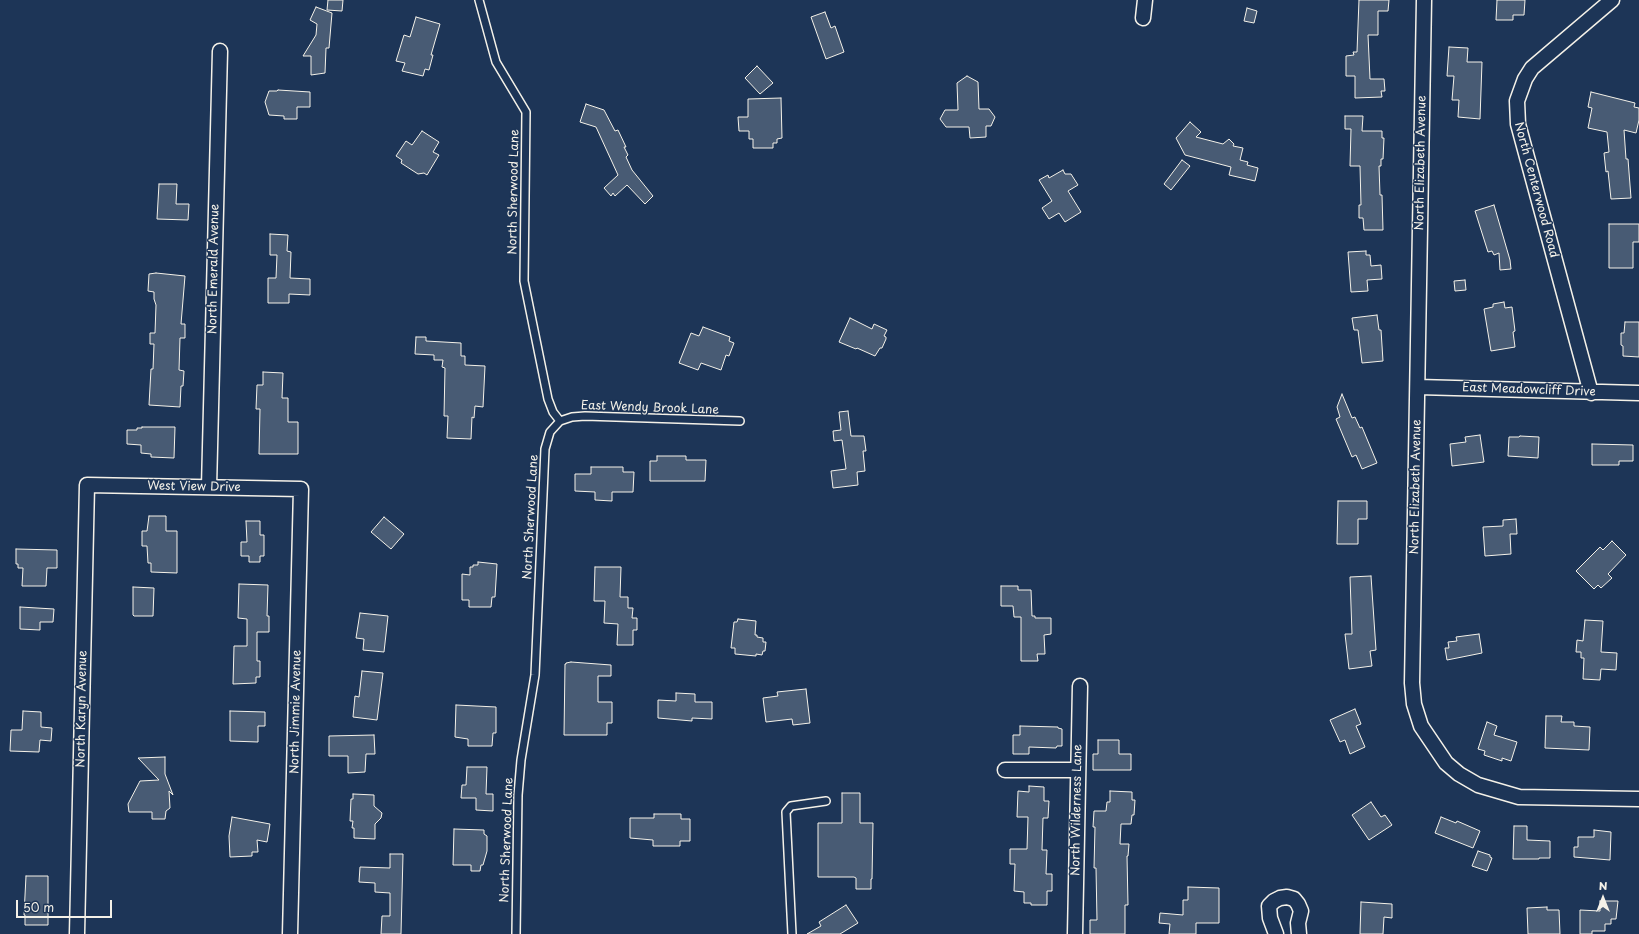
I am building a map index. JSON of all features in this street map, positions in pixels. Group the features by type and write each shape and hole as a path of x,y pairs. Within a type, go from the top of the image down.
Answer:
{"street":[{"path":"1143,18 1145,0"},
{"name":"North Elizabeth Avenue","path":"1424,0 1412,683 1414,704 1421,726 1446,763 1459,774 1478,785 1519,797 1639,799"},
{"name":"North Centerwood Road","path":"1591,393 1518,124 1516,101 1524,79 1532,68 1612,0"},
{"name":"North Emerald Avenue","path":"209,487 220,52"},
{"name":"East Meadowcliff Drive","path":"1418,387 1591,393 1639,393"},
{"name":"West View Drive","path":"87,485 301,489"},
{"name":"North Karyn Avenue","path":"77,934 87,485"},
{"name":"North Jimmie Avenue","path":"290,934 301,489"},
{"name":"North Wilderness Lane","path":"1075,934 1080,686"},
{"path":"1005,770 1078,770"},
{"path":"1276,934 1270,918 1269,906 1274,900 1287,897 1294,899 1301,910 1298,923 1299,934"}],"lane":[{"name":"North Sherwood Lane","path":"479,0 496,62 526,112 524,281 548,399 553,412 560,421 550,432 545,449 534,675 521,760 518,795 516,934"},
{"name":"East Wendy Brook Lane","path":"560,421 572,417 585,416 740,421"},
{"path":"792,934 786,812 791,806 826,800"}],"building":[{"path":"328,0 343,0 342,11 327,10"},
{"path":"1359,0 1389,0 1388,11 1378,11 1378,35 1368,35 1370,79 1384,79 1385,91 1381,91 1382,97 1355,98 1355,76 1346,76 1346,56 1354,55 1353,52 1357,52"},
{"path":"1497,0 1525,0 1524,15 1513,15 1513,20 1496,20"},
{"path":"316,7 332,13 329,48 326,48 325,73 311,75 311,56 303,56 316,35 317,24 310,20"},
{"path":"1247,8 1257,11 1254,23 1244,21"},
{"path":"825,12 831,28 835,26 844,52 826,59 811,17"},
{"path":"416,17 440,24 431,55 433,55 429,70 425,69 423,76 402,71 405,63 396,61 404,35 410,37"},
{"path":"1449,47 1468,48 1467,62 1482,62 1480,119 1458,117 1459,100 1452,100 1454,76 1447,76"},
{"path":"757,66 773,83 760,94 745,78"},
{"path":"967,76 978,82 979,109 989,109 995,117 991,126 986,126 986,137 970,138 969,127 946,127 940,119 945,110 958,110 957,83"},
{"path":"278,90 310,92 310,107 297,107 297,119 284,119 284,116 269,115 265,102 269,91"},
{"path":"1591,92 1635,103 1634,107 1639,108 1639,120 1636,133 1624,130 1631,198 1611,199 1608,171 1606,172 1604,153 1609,152 1607,132 1588,128 1592,108 1588,107"},
{"path":"781,98 782,138 777,139 777,143 773,143 773,148 753,148 753,139 749,139 749,131 739,131 738,117 748,117 748,99"},
{"path":"586,104 604,110 615,131 618,130 626,147 624,147 628,155 626,157 632,170 653,196 645,204 627,185 615,196 613,193 611,196 604,188 618,175 596,127 580,122"},
{"path":"1345,116 1363,116 1362,131 1382,131 1382,138 1384,138 1383,159 1381,159 1381,166 1379,166 1383,230 1364,230 1363,218 1359,218 1359,205 1361,205 1360,166 1350,166 1351,129 1345,129"},
{"path":"1190,122 1201,132 1196,137 1223,144 1229,139 1234,144 1233,146 1243,148 1240,160 1248,162 1247,165 1258,168 1255,181 1229,175 1231,167 1185,155 1176,138"},
{"path":"422,131 439,142 433,152 439,155 427,175 424,173 418,174 401,163 402,160 396,156 406,141 412,145"},
{"path":"1182,160 1190,166 1171,190 1164,184"},
{"path":"1063,170 1065,174 1071,174 1078,185 1068,191 1081,212 1065,222 1059,213 1049,219 1042,208 1052,201 1039,180 1048,175 1049,178"},
{"path":"159,184 177,184 176,204 189,204 188,220 157,219"},
{"path":"1494,205 1510,260 1511,269 1500,270 1499,253 1494,255 1492,251 1488,252 1475,211"},
{"path":"1609,224 1639,224 1639,242 1633,242 1633,268 1609,268"},
{"path":"270,234 288,235 287,251 291,252 290,278 310,279 310,295 289,294 289,303 268,303 268,278 276,278 277,255 270,255"},
{"path":"1366,251 1366,255 1370,255 1371,266 1381,265 1382,279 1367,280 1368,291 1351,292 1348,252"},
{"path":"156,273 185,276 181,324 185,324 185,338 180,338 179,370 184,371 183,386 181,386 180,407 149,405 154,344 150,344 150,333 155,333 156,305 154,292 148,291 149,274"},
{"path":"1465,280 1466,290 1455,291 1454,281"},
{"path":"1504,302 1505,308 1512,307 1515,347 1491,351 1484,309 1493,307 1493,304"},
{"path":"1377,315 1379,330 1381,330 1383,361 1362,363 1358,330 1354,330 1352,318"},
{"path":"850,318 872,329 874,324 887,330 884,336 886,339 882,348 880,348 875,356 839,342"},
{"path":"1625,322 1639,322 1639,357 1623,356 1621,333 1624,333"},
{"path":"703,327 730,337 729,341 734,343 729,356 726,355 721,370 701,363 698,370 679,363 691,333 699,336"},
{"path":"416,337 426,337 426,341 461,343 461,356 465,356 465,365 485,366 483,407 475,406 474,418 472,417 471,439 447,438 448,416 444,416 445,368 442,367 443,360 434,360 434,355 415,354"},
{"path":"263,372 283,373 282,398 288,398 288,422 298,422 298,454 259,454 260,409 256,409 257,385 263,385"},
{"path":"1342,394 1352,418 1355,417 1360,428 1362,427 1377,463 1362,469 1356,455 1352,457 1336,419 1340,417 1337,407"},
{"path":"848,411 851,436 864,436 866,451 863,451 865,471 857,472 858,485 833,488 831,471 846,469 842,440 834,441 833,431 841,430 839,412"},
{"path":"175,427 174,458 151,457 151,454 141,453 141,445 127,444 127,430 137,430 137,428"},
{"path":"1480,435 1484,462 1452,466 1450,444 1466,442 1465,437"},
{"path":"1509,437 1539,437 1538,458 1508,456"},
{"path":"1592,444 1633,445 1633,461 1619,461 1619,465 1592,465"},
{"path":"657,456 686,456 686,460 706,460 705,481 650,481 650,461 657,461"},
{"path":"591,467 623,467 623,472 634,472 633,492 612,492 612,501 595,500 595,492 575,491 575,474 591,474"},
{"path":"1338,501 1367,501 1367,519 1358,519 1358,544 1337,544"},
{"path":"149,516 166,516 166,531 177,531 177,573 151,572 151,563 148,563 147,546 142,546 142,531 147,531"},
{"path":"384,517 404,534 391,549 371,532"},
{"path":"1516,519 1517,534 1510,534 1511,554 1485,556 1483,527 1503,526 1503,520"},
{"path":"246,521 260,521 260,535 264,535 264,556 260,556 260,562 249,562 249,556 241,556 241,542 247,542"},
{"path":"1612,541 1626,555 1608,574 1612,578 1601,588 1598,585 1594,589 1576,571 1600,547 1603,550"},
{"path":"16,549 57,550 57,568 47,568 46,586 22,586 23,568 18,568 18,564 16,564"},
{"path":"478,562 497,564 495,597 492,597 491,607 469,607 469,600 462,600 462,574 470,575 470,567 473,567 473,565 478,565"},
{"path":"595,567 621,567 620,597 628,597 628,608 633,608 632,618 637,618 637,630 633,630 633,645 617,645 618,624 604,623 605,601 594,601"},
{"path":"1371,576 1376,650 1370,651 1372,666 1349,669 1345,634 1352,634 1350,577"},
{"path":"239,584 268,585 267,616 269,616 269,632 257,632 257,661 260,661 260,677 256,677 256,683 233,684 234,646 247,646 247,619 238,618"},
{"path":"1001,586 1018,586 1018,590 1031,590 1032,616 1035,616 1035,618 1051,618 1051,634 1044,635 1045,654 1037,654 1038,661 1021,661 1021,617 1014,617 1013,606 1001,606"},
{"path":"133,587 154,588 153,616 133,615"},
{"path":"20,607 54,609 53,622 40,622 40,630 20,629"},
{"path":"360,613 388,616 384,652 363,650 364,639 356,638"},
{"path":"738,619 756,621 755,635 763,638 763,642 766,642 765,651 763,651 762,655 756,654 756,656 735,654 735,648 731,648 734,622 737,622"},
{"path":"1585,620 1603,621 1601,652 1617,653 1616,670 1601,669 1600,680 1583,679 1584,658 1581,658 1581,652 1576,652 1577,640 1583,641"},
{"path":"1479,634 1482,653 1447,660 1445,648 1449,648 1448,642 1457,641 1456,637"},
{"path":"571,662 611,665 611,676 598,676 598,702 612,702 612,723 607,723 607,735 564,735 565,664"},
{"path":"362,671 383,673 377,720 353,717 355,696 359,697"},
{"path":"806,689 810,723 793,725 792,719 766,722 763,698 778,696 777,692"},
{"path":"676,693 695,694 695,702 712,702 712,719 692,718 692,721 658,718 658,700 676,701"},
{"path":"456,705 496,707 496,733 493,733 492,746 468,746 468,739 455,737"},
{"path":"1355,709 1361,724 1356,726 1365,747 1350,754 1345,740 1340,742 1330,720"},
{"path":"23,711 41,712 41,727 52,728 51,741 40,740 39,752 10,751 11,730 22,730"},
{"path":"230,711 265,712 265,726 258,726 258,742 230,741"},
{"path":"1546,716 1562,716 1561,722 1574,722 1574,726 1590,727 1589,750 1545,748"},
{"path":"1487,722 1497,726 1494,735 1517,742 1511,761 1502,758 1502,761 1484,755 1485,751 1478,749"},
{"path":"1020,726 1058,727 1062,729 1062,746 1057,746 1056,748 1029,747 1029,754 1013,754 1013,735 1020,735"},
{"path":"374,735 375,754 366,754 365,772 348,773 348,756 329,756 329,736"},
{"path":"1098,740 1119,740 1119,754 1131,754 1131,770 1093,770 1093,754 1098,754"},
{"path":"165,757 165,774 173,795 169,791 170,808 166,811 165,819 152,819 152,812 129,812 128,804 140,781 159,780 138,758"},
{"path":"467,767 487,767 486,794 493,794 493,811 476,810 476,798 461,798 462,785 466,785"},
{"path":"1029,786 1044,787 1044,801 1049,801 1048,818 1043,818 1042,850 1047,850 1046,874 1052,874 1052,891 1047,891 1047,905 1031,905 1031,903 1024,903 1024,892 1014,891 1015,864 1010,864 1010,849 1027,849 1028,817 1017,817 1018,791 1029,792"},
{"path":"1110,791 1132,792 1132,800 1135,800 1134,815 1132,815 1131,824 1121,824 1120,844 1129,844 1127,856 1128,905 1125,905 1125,934 1090,934 1090,920 1097,920 1096,868 1094,868 1094,811 1106,811 1107,802 1110,802"},
{"path":"842,793 860,793 860,823 873,823 871,889 856,889 856,878 854,877 818,877 818,823 842,823"},
{"path":"353,794 374,795 374,806 382,813 381,818 375,824 375,839 354,838 354,828 352,828 353,821 350,821 351,799 353,799"},
{"path":"1371,802 1381,817 1385,815 1392,825 1369,840 1352,815"},
{"path":"654,814 681,814 681,819 690,819 690,841 680,841 680,846 653,846 653,840 630,838 630,818 654,818"},
{"path":"232,817 270,824 267,842 257,840 258,852 252,852 252,856 230,857 229,836"},
{"path":"1441,817 1456,823 1457,821 1480,831 1473,848 1435,833"},
{"path":"1514,826 1527,826 1527,840 1550,841 1550,858 1513,859"},
{"path":"454,829 484,830 484,834 487,836 487,851 480,871 471,871 471,865 453,865"},
{"path":"1594,830 1611,832 1610,860 1574,857 1574,847 1578,847 1578,837 1594,837"},
{"path":"1478,851 1490,855 1492,858 1487,871 1472,866"},
{"path":"390,854 403,854 401,934 381,934 382,916 390,916 390,893 375,892 375,883 359,882 360,867 390,868"},
{"path":"26,876 48,876 48,925 25,925 24,915"},
{"path":"1188,887 1219,888 1219,923 1196,923 1196,934 1169,934 1170,924 1159,923 1160,913 1183,915 1183,900 1188,900"},
{"path":"1600,901 1618,901 1616,919 1611,919 1611,924 1605,924 1605,931 1592,931 1592,934 1580,934 1580,910 1600,911"},
{"path":"1361,902 1392,904 1392,918 1384,917 1383,934 1360,934"},
{"path":"846,905 858,923 840,934 807,934 821,926 819,922"},
{"path":"1547,907 1547,910 1559,910 1560,934 1528,934 1527,908"}]}
